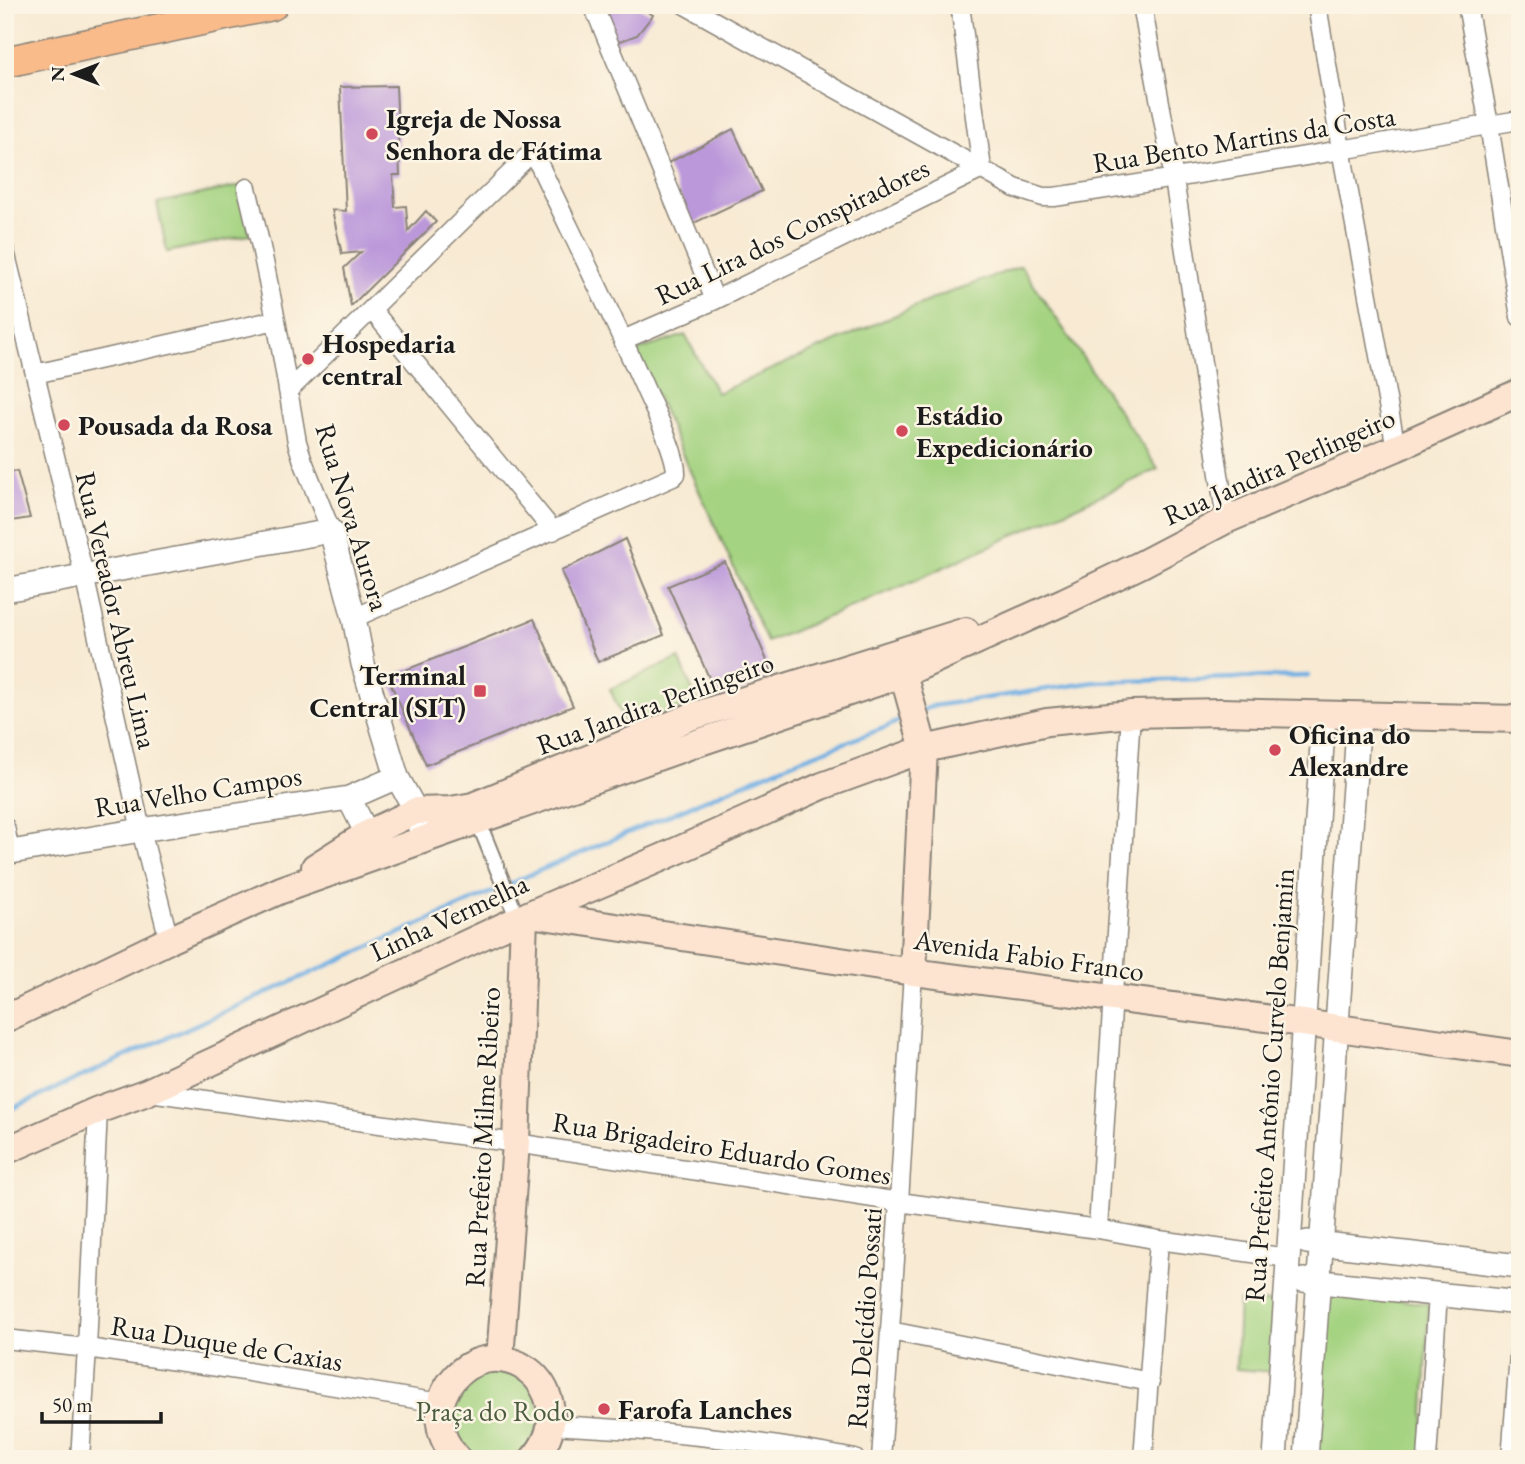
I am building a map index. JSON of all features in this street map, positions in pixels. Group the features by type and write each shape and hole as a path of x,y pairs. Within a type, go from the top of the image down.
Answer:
{"highway":[{"path":"5,62 224,10 272,5"}],"main road":[{"name":"Rua Jandira Perlingeiro","path":"5,1019 169,940 281,890 697,743 1065,601 1226,520 1520,392"},
{"name":"Rua Jandira Perlingeiro","path":"281,890 367,834 416,811 451,810 485,801 690,717 894,665"},
{"path":"894,665 912,703 923,745 913,972"},
{"name":"Linha Vermelha","path":"5,1151 146,1092 520,912 589,889 822,786 923,745 1047,722 1131,713 1221,712 1520,719"},
{"path":"690,717 689,729 697,743"},
{"path":"584,922 581,905 589,889"},
{"name":"Avenida Fabio Franco","path":"520,912 913,972 1520,1054"},
{"name":"Rua Prefeito Milme Ribeiro","path":"500,1360 516,1143 520,912"},
{"path":"458,1459 449,1450 442,1435 440,1403 452,1379 462,1370 486,1360 513,1362 524,1368 535,1376 549,1398 551,1425 543,1447 533,1459"}],"street":[{"path":"593,5 715,300"},
{"name":"Rua Bento Martins da Costa","path":"684,5 1015,188 1043,197 1174,179 1520,120"},
{"path":"960,5 982,169"},
{"path":"1143,5 1174,179 1226,520"},
{"path":"1317,5 1396,448"},
{"path":"1467,5 1520,317"},
{"path":"288,391 530,156 536,158 623,340 662,426 676,466 676,474 673,477 355,618"},
{"name":"Rua Lira dos Conspiradores","path":"623,340 715,300 982,169"},
{"name":"Rua Nova Aurora","path":"247,188 276,320 297,442 331,531 355,618 363,664 397,777 416,811"},
{"name":"Rua Vereador Abreu Lima","path":"5,251 9,280 84,575 141,830 169,940"},
{"path":"372,310 553,531"},
{"path":"35,374 276,320"},
{"path":"5,590 331,531"},
{"path":"1098,1228 1131,713"},
{"name":"Rua Prefeito Antônio Curvelo Benjamin","path":"1275,1459 1324,714"},
{"path":"1306,1459 1359,716"},
{"name":"Rua Velho Campos","path":"8,853 349,798 397,777"},
{"path":"349,798 367,834 386,853"},
{"path":"416,811 420,841"},
{"path":"478,821 520,912"},
{"path":"5,827 8,853"},
{"name":"Rua Delcídio Possati","path":"881,1459 913,972"},
{"name":"Rua Brigadeiro Eduardo Gomes","path":"146,1092 516,1143 1288,1258"},
{"path":"80,1459 98,1110"},
{"path":"1143,1459 1159,1240"},
{"path":"1288,1258 1321,1245 1520,1266"},
{"path":"1288,1258 1318,1281 1520,1303"},
{"path":"1427,1459 1438,1294"},
{"path":"890,1331 1150,1382"},
{"name":"Rua Duque de Caxias","path":"9,1342 87,1348 289,1377 440,1403"},
{"path":"1511,1459 1520,1342"},
{"path":"551,1425 652,1430 800,1448 855,1459"}],"green space":[{"path":"240,186 250,235 167,252 157,203"},
{"name":"Estádio Expedicionário","path":"1021,266 1158,469 905,585 767,642 636,351 685,335 717,393 937,297"},
{"path":"679,658 697,701 628,730 610,689"},
{"path":"1330,1291 1429,1304 1422,1459 1311,1459 1323,1307"},
{"path":"1239,1301 1278,1303 1274,1372 1236,1369"},
{"name":"Praça do Rodo","path":"483,1365 529,1377 544,1421 524,1453 514,1459 475,1459 463,1452 447,1426 447,1402"}],"building":[{"path":"602,5 635,5 653,15 637,35 613,44"},
{"path":"396,86 400,175 393,175 395,207 406,206 408,231 426,211 436,222 351,306 344,268 361,252 342,254 332,210 346,211 340,87"},
{"path":"733,129 762,191 692,224 666,164"},
{"path":"17,471 30,518 5,522 5,473"},
{"path":"625,539 664,635 598,662 561,571"},
{"path":"725,562 774,677 719,700 668,586"},
{"name":"Terminal Central (SIT)","path":"534,619 573,706 426,765 388,677"}],"waterway":[{"path":"923,710 933,706 1095,682 1308,676"},
{"path":"5,1112 534,873 796,761 905,718"}],"place":[{"name":"Igreja de Nossa Senhora de Fátima","path":"372,134"},
{"name":"Hospedaria central","path":"308,359"},
{"name":"Pousada da Rosa","path":"64,425"},
{"name":"Estádio Expedicionário","path":"902,431"},
{"name":"Terminal Central (SIT)","path":"480,691"},
{"name":"Oficina do Alexandre","path":"1275,750"},
{"name":"Farofa Lanches","path":"604,1409"}]}
